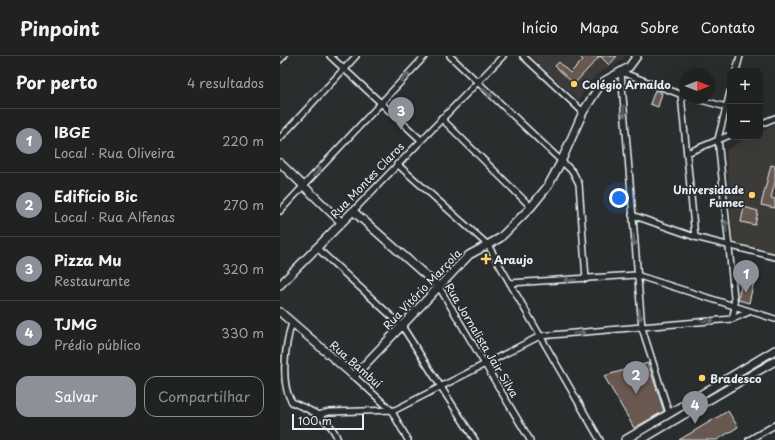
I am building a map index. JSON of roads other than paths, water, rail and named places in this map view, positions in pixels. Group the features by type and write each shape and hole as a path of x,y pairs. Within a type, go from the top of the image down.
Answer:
{"street":[{"path":"280,60 284,56"},
{"path":"330,56 421,140"},
{"path":"280,138 356,56"},
{"path":"280,211 425,56"},
{"path":"450,56 573,172 578,184 586,279"},
{"name":"Rua Montes Claros","path":"280,285 503,56"},
{"path":"523,56 583,112"},
{"name":"Rua Vitório Marçola","path":"354,376 469,255 500,238 531,207 548,186 561,162 583,112 599,87 606,80 629,67 637,56"},
{"path":"737,68 740,56"},
{"path":"669,413 642,328 636,275 621,72 679,94"},
{"path":"727,103 718,139 735,306 732,319"},
{"path":"684,104 695,237"},
{"path":"715,104 726,107"},
{"path":"441,118 531,207"},
{"path":"763,123 775,118"},
{"path":"687,153 727,136"},
{"path":"280,163 303,187 341,222"},
{"path":"397,164 488,245 600,440"},
{"name":"Rua Jornalista Jair Silva","path":"353,211 439,287 530,440"},
{"path":"632,215 695,237 728,244 775,257"},
{"path":"316,247 402,326 475,440"},
{"path":"510,283 636,275 775,320"},
{"name":"Rua Bambuí","path":"280,312 391,410 408,440"},
{"path":"318,415 329,412 395,410 540,336 732,319 749,312"},
{"path":"292,323 286,339 282,361 283,384 286,394 293,402 318,415 331,426 338,440"},
{"path":"625,440 721,384 775,350"},
{"path":"641,440 725,392 775,361"},
{"path":"721,384 725,392"},
{"path":"749,440 775,425"}],"place":[{"name":"Colégio Arnaldo","path":"574,84"},
{"name":"Pizza Mu","path":"401,130"},
{"name":"Universidade Fumec","path":"752,195"},
{"name":"Araujo","path":"486,259"},
{"name":"IBGE","path":"746,293"},
{"name":"Bradesco","path":"702,378"},
{"name":"Edifício Bic","path":"636,394"},
{"name":"TJMG","path":"695,424"}]}
